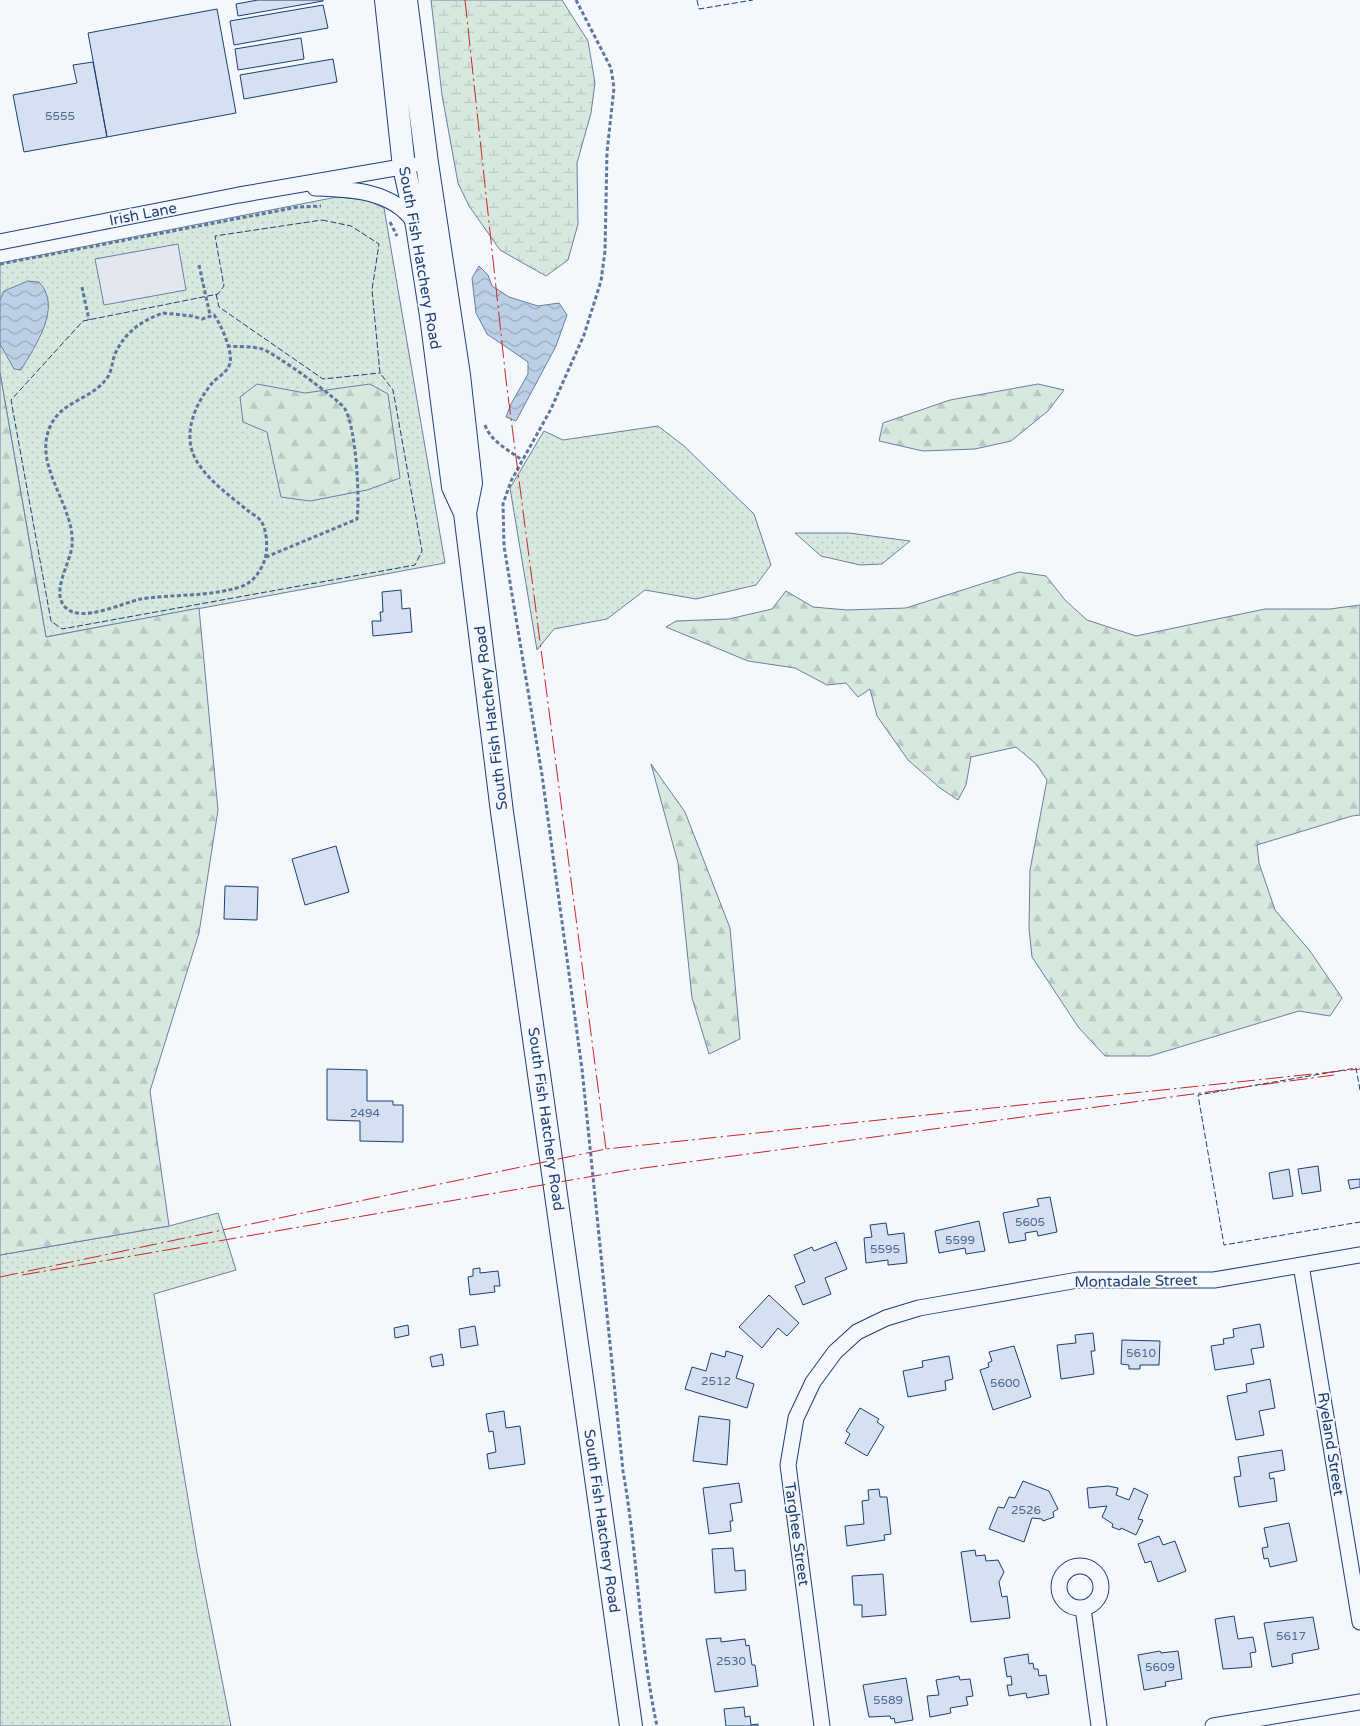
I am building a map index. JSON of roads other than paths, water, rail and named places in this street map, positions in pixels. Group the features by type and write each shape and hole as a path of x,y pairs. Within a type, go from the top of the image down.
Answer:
{"main road":[{"name":"South Fish Hatchery Road","path":"386,0 404,167 417,226 431,316 453,487 465,512 502,812 631,1726"},
{"name":"South Fish Hatchery Road","path":"406,0 427,163 459,375 471,483 465,512"}],"street":[{"name":"Irish Lane","path":"0,242 286,187 427,163"},
{"name":"Irish Lane","path":"286,187 368,193 398,203 417,226"},
{"name":"Montadale Street","path":"835,1352 857,1332 886,1318 919,1308 1078,1280 1214,1280 1360,1255"},
{"name":"Ryeland Street","path":"1301,1265 1360,1622"},
{"name":"Targhee Street","path":"822,1726 788,1465 796,1418 812,1382 835,1352"},
{"path":"1083,1608 1099,1726"},
{"path":"1214,1726 1360,1702"}],"water":[{"path":"479,266 488,275 492,286 509,297 538,306 559,303 567,315 556,346 516,421 506,417 528,374 528,362 487,334 476,313 472,278"},
{"path":"28,281 39,282 46,292 48,315 39,338 21,370 14,369 0,344 0,300 4,291"}]}
